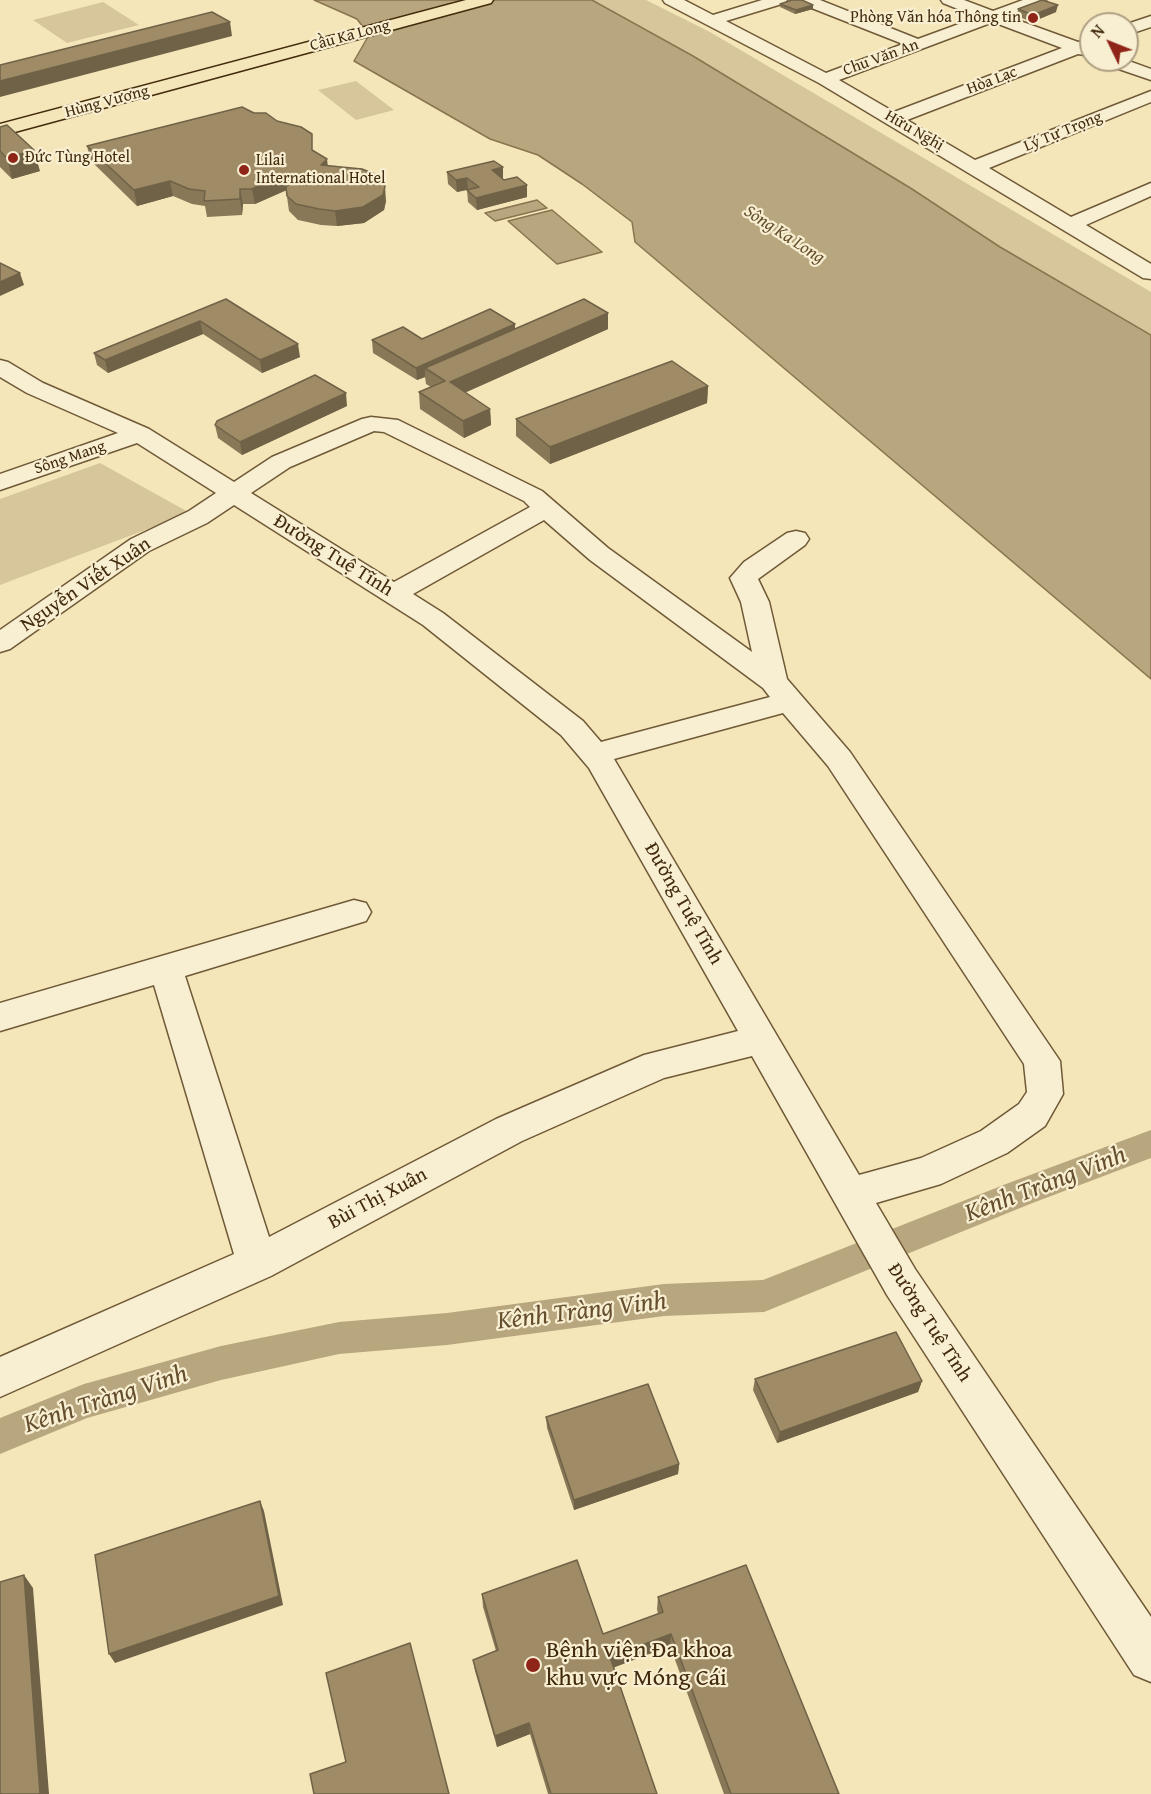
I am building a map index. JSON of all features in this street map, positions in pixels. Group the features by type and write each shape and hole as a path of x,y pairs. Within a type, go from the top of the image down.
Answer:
{"main road":[{"name":"Cầu Ka Long","path":"214,73 485,0"},
{"name":"Hùng Vương","path":"0,130 214,73"}],"street":[{"name":"Hữu Nghị","path":"671,0 825,78 1151,273"},
{"path":"713,20 779,0"},
{"path":"805,0 917,44"},
{"path":"949,0 1079,46"},
{"name":"Chu Văn An","path":"825,78 1038,0"},
{"name":"Hòa Lạc","path":"892,119 1079,51"},
{"name":"Lý Tự Trọng","path":"975,167 1151,96"},
{"path":"1072,224 1151,189"},
{"name":"Đường Tuệ Tĩnh","path":"0,367 35,388 141,434 434,619 572,728 595,754 901,1282 1151,1658"},
{"name":"Nguyễn Viết Xuân","path":"0,643 140,545 198,517 281,462 371,423 389,425 533,496 598,554 781,691"},
{"name":"Sông Mang","path":"0,482 141,434"},
{"path":"393,594 546,508"},
{"path":"796,539 754,568 744,578 755,602 781,691 839,759 1042,1061 1044,1094 1032,1115 994,1142 928,1172 851,1195"},
{"path":"595,754 781,691"},
{"path":"0,1017 354,912"},
{"path":"166,969 257,1263"},
{"name":"Bùi Thị Xuân","path":"0,1377 257,1263 509,1130 625,1078 657,1065 761,1040"}],"shaded area":[{"path":"592,0 646,0 710,32 1151,292 1151,335 1000,247 912,189 693,56"},
{"path":"103,2 139,25 67,43 33,20"},
{"path":"356,81 394,110 356,120 318,90"},
{"path":"100,463 190,513 0,585 0,499"}],"water":[{"name":"Sông Ka Long","path":"314,0 592,0 693,56 912,189 1000,247 1151,335 1151,679 635,242 632,222 582,184 538,155 490,139 354,61 369,35 357,19"},
{"path":"537,200 547,208 495,221 485,213"},
{"path":"552,210 602,252 557,264 508,221"}],"building":[{"path":"802,0 813,5 796,10 780,4"},
{"path":"1042,0 1058,5 1033,15 1018,9"},
{"path":"212,12 230,22 0,81 0,65"},
{"path":"242,107 254,113 266,113 277,121 301,127 312,134 312,150 327,159 321,165 362,169 380,176 385,186 383,195 363,207 335,211 319,209 296,204 287,196 286,187 296,178 284,174 252,189 240,189 240,199 204,201 205,191 189,189 170,181 134,190 87,146"},
{"path":"7,125 34,150 7,158 0,151 0,127"},
{"path":"494,161 503,167 492,170 504,180 517,177 527,185 476,198 467,190 479,187 467,178 456,180 447,172"},
{"path":"0,263 20,273 0,282"},
{"path":"226,299 298,344 260,360 200,321 105,360 94,353"},
{"path":"584,299 608,313 450,382 490,409 463,421 419,392 445,381 425,368"},
{"path":"490,309 515,324 416,368 372,340 403,327 422,339"},
{"path":"672,361 708,386 550,447 516,419"},
{"path":"315,375 346,393 240,442 215,425 217,421"},
{"path":"896,1332 922,1381 780,1432 755,1379"},
{"path":"648,1384 679,1464 574,1500 546,1417"},
{"path":"260,1501 279,1596 109,1654 95,1555"},
{"path":"577,1560 603,1634 663,1612 658,1597 746,1565 839,1794 731,1794 671,1634 610,1657 657,1794 551,1794 529,1723 495,1736 473,1660 498,1650 482,1594"},
{"path":"24,1575 40,1794 0,1794 0,1582"},
{"path":"410,1643 449,1794 314,1794 310,1774 346,1762 326,1673"}],"waterway":[{"name":"Kênh Tràng Vinh","path":"0,1436 84,1401 221,1363 339,1338 447,1329 664,1300 764,1296 1018,1194 1151,1144"}],"place":[{"name":"Phòng Văn hóa Thông tin","path":"1033,18"},
{"name":"Đức Tùng Hotel","path":"13,158"},
{"name":"Lilai International Hotel","path":"244,170"},
{"name":"Bệnh viện Đa khoa khu vực Móng Cái","path":"533,1665"}]}
